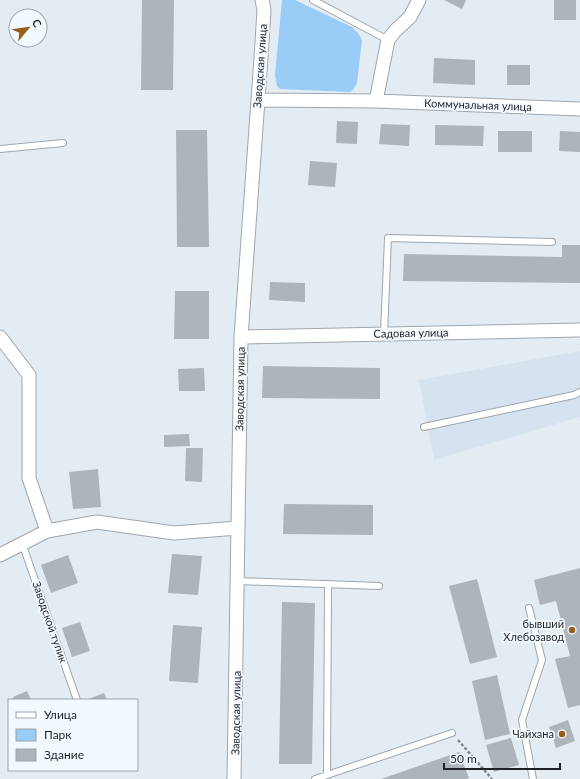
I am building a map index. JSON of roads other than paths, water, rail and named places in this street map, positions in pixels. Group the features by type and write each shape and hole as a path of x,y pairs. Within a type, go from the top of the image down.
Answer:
{"street":[{"name":"Заводская улица","path":"234,779 241,337 264,10 262,0"},
{"path":"376,101 388,40 410,17 419,0"},
{"name":"Коммунальная улица","path":"258,100 376,101 580,109"},
{"name":"Садовая улица","path":"241,337 580,330"},
{"path":"0,337 29,375 28,478 47,531"},
{"path":"0,554 47,531 97,522 174,533 238,528"}],"lane":[{"path":"313,0 388,40"},
{"path":"0,149 63,143"},
{"path":"384,334 388,238 552,242"},
{"path":"424,427 574,395 580,392"},
{"name":"Заводской тупик","path":"22,543 78,699"},
{"path":"238,581 379,586"},
{"path":"327,775 328,584"},
{"path":"530,608 542,660 522,720 533,779"},
{"path":"316,779 452,733"}],"place":[{"name":"бывший Хлебозавод","path":"572,630"},
{"name":"Чайхана","path":"562,734"}]}
